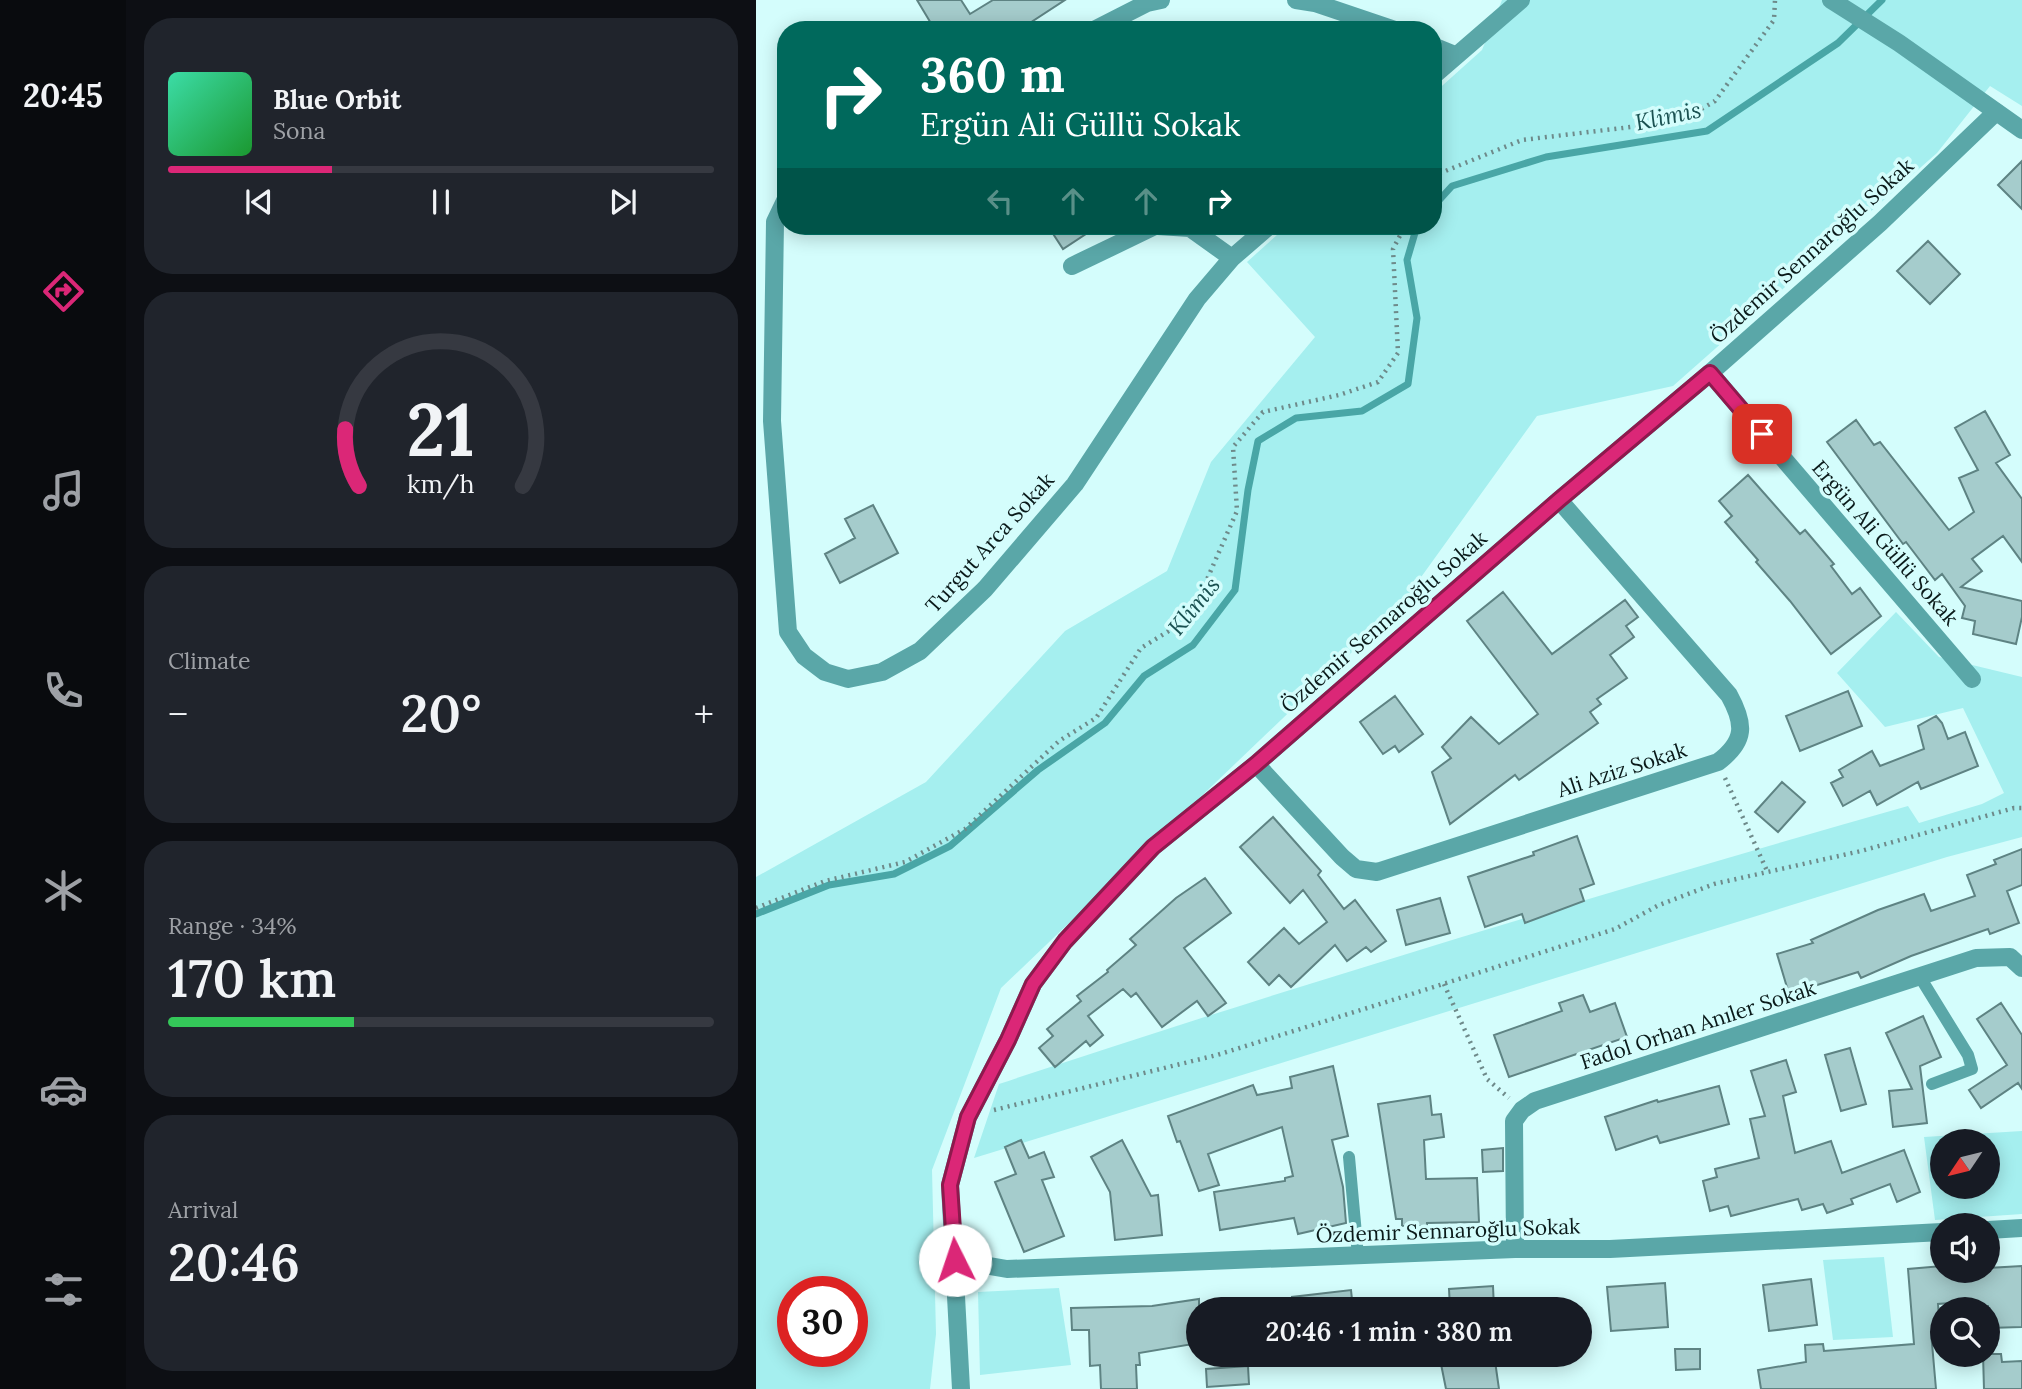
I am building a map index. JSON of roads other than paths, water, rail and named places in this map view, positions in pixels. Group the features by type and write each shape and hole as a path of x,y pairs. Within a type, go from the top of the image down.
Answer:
{"street":[{"path":"1112,21 1147,3 1161,0"},
{"path":"1296,0 1367,21"},
{"path":"1442,67 1521,0"},
{"path":"1831,0 1899,43 2022,130"},
{"path":"1442,50 1455,55"},
{"name":"Özdemir Sennaroğlu Sokak","path":"961,1389 950,1185 968,1117 1008,1040 1033,984 1065,941 1153,847 1256,764 1559,500 1710,373 1880,223 1996,112"},
{"name":"Turgut Arca Sokak","path":"777,217 772,421 788,632 804,656 825,672 848,679 882,672 920,651 985,589 1074,484 1197,299 1232,258 1259,235"},
{"path":"1072,266 1137,235"},
{"path":"1200,235 1232,258"},
{"name":"Ergün Ali Güllü Sokak","path":"1710,373 1972,679"},
{"name":"Ali Aziz Sokak","path":"1256,764 1342,857 1356,869 1377,872 1718,762 1734,750 1740,738 1739,712 1729,695 1559,500"},
{"name":"Fadol Orhan Anıler Sokak","path":"1516,1249 1514,1121 1522,1110 1535,1101 1976,958 2010,957 2022,968"},
{"path":"2000,1229 2022,1228"},
{"name":"Özdemir Sennaroğlu Sokak","path":"955,1260 1007,1269 1516,1249 1609,1249 1930,1233"}],"lane":[{"path":"1920,977 1968,1055 1972,1069 1932,1084"},
{"path":"1349,1157 1358,1256"}],"waterway":[{"name":"Klimis","path":"1442,197 1452,186 1546,157 1707,131 1838,43 1882,0"},
{"name":"Klimis","path":"756,914 829,885 894,874 950,846 1038,770 1105,723 1144,676 1193,645 1235,590 1248,490 1258,441 1296,418 1362,411 1408,384 1417,318 1407,260 1414,235"}]}
